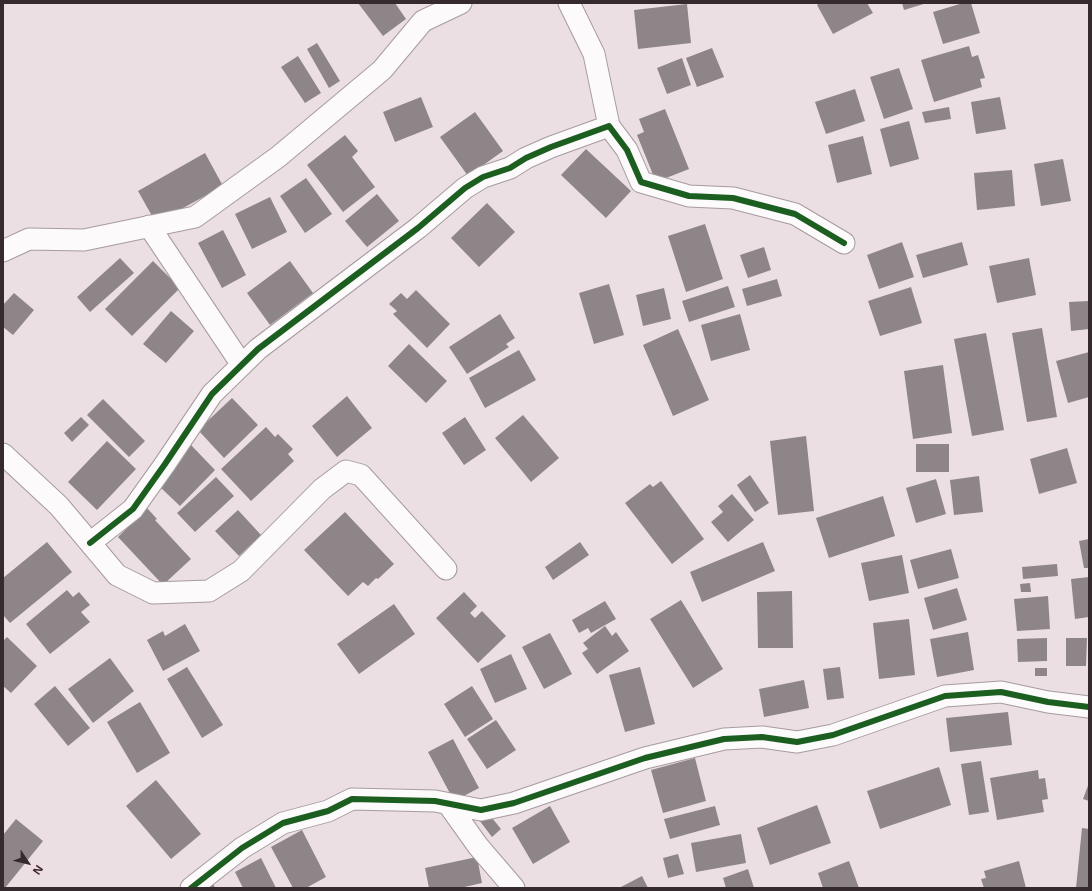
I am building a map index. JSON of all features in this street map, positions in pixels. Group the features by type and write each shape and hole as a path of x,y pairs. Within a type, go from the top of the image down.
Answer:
{"street":[{"path":"3,251 29,239 84,240 195,216 284,152 382,70 423,21 461,3"},
{"path":"569,3 594,54 609,126 627,150 642,182 690,196 733,198 795,214 844,243"},
{"path":"90,543 132,508 165,464 212,394 258,349 418,228 465,188 483,177 510,168 526,158 551,147 609,126"},
{"path":"149,226 242,364"},
{"path":"3,454 60,506 117,575 153,593 209,591 241,572 322,490 346,471 361,475 446,569"},
{"path":"191,888 242,848 283,823 328,811 352,799 435,801 481,810 514,803 645,758 724,739 762,737 797,742 827,736 945,696 1001,692 1048,702 1089,707"},
{"path":"448,804 478,846 514,888"}],"building":[{"path":"358,3 395,3 406,19 383,36"},
{"path":"820,3 867,3 873,13 833,34 817,5"},
{"path":"902,3 927,3 904,10"},
{"path":"963,3 971,3 980,33 943,44 933,12"},
{"path":"687,4 691,43 638,49 634,10"},
{"path":"317,43 340,81 329,88 307,49"},
{"path":"969,46 972,57 978,55 985,78 980,79 982,87 934,102 921,60"},
{"path":"712,48 724,77 697,87 686,58"},
{"path":"298,56 321,93 305,103 281,67"},
{"path":"682,58 691,85 667,94 657,68"},
{"path":"899,68 913,109 884,119 870,77"},
{"path":"855,89 865,121 826,134 815,102"},
{"path":"421,97 433,127 395,142 383,112"},
{"path":"1000,97 1006,129 976,134 971,102"},
{"path":"949,107 951,119 925,123 922,112"},
{"path":"665,109 689,169 656,182 637,135 644,132 639,119"},
{"path":"475,112 503,151 468,176 440,137"},
{"path":"909,121 919,159 890,167 880,129"},
{"path":"345,135 358,151 352,157 375,187 343,212 307,165"},
{"path":"863,136 872,174 837,183 828,145"},
{"path":"586,149 631,191 606,218 561,175"},
{"path":"205,153 223,186 156,223 138,191"},
{"path":"1063,159 1071,201 1041,206 1034,164"},
{"path":"1012,170 1015,206 977,210 974,173"},
{"path":"306,178 332,214 305,233 280,196"},
{"path":"377,194 399,221 367,247 345,221"},
{"path":"270,197 287,232 252,249 235,214"},
{"path":"487,203 515,232 479,267 451,238"},
{"path":"705,224 723,279 686,292 668,236"},
{"path":"223,230 246,275 222,288 198,243"},
{"path":"902,242 914,277 879,289 867,255"},
{"path":"962,242 968,265 923,278 916,255"},
{"path":"764,247 771,270 748,278 740,255"},
{"path":"120,258 134,273 90,312 77,297"},
{"path":"1029,258 1036,295 997,303 989,266"},
{"path":"153,261 180,288 132,336 105,309"},
{"path":"290,261 313,293 270,325 247,293"},
{"path":"777,279 782,296 747,306 742,289"},
{"path":"609,284 624,335 594,344 579,293"},
{"path":"728,286 735,307 689,322 682,301"},
{"path":"911,287 922,323 880,336 868,301"},
{"path":"664,288 671,319 643,326 636,295"},
{"path":"416,290 450,324 427,348 393,314 397,311 389,304 401,293 407,299"},
{"path":"14,293 34,310 13,335 3,327 3,305"},
{"path":"1089,301 1089,329 1071,331 1069,302"},
{"path":"171,311 194,331 166,363 143,344"},
{"path":"500,314 515,338 506,344 509,347 467,374 449,347"},
{"path":"740,314 750,350 711,361 701,325"},
{"path":"1042,328 1057,417 1027,422 1012,333"},
{"path":"678,329 709,400 673,416 643,345"},
{"path":"986,333 1004,430 972,436 954,339"},
{"path":"409,344 447,381 426,403 388,366"},
{"path":"519,350 536,380 485,408 469,378"},
{"path":"1089,352 1089,397 1068,403 1056,361"},
{"path":"943,365 952,433 913,439 904,371"},
{"path":"347,396 372,428 337,457 312,426"},
{"path":"232,398 258,425 224,458 198,430"},
{"path":"103,399 145,441 129,457 87,415"},
{"path":"523,415 559,458 531,482 495,438"},
{"path":"81,417 89,425 72,442 64,433"},
{"path":"465,417 486,450 464,465 442,433"},
{"path":"266,427 275,437 278,434 293,449 288,454 294,461 251,501 221,469"},
{"path":"806,436 814,511 778,515 770,441"},
{"path":"107,441 136,469 97,510 68,482"},
{"path":"916,444 949,444 949,472 916,472"},
{"path":"191,445 215,470 180,506 160,487 169,478 163,473"},
{"path":"1067,448 1077,483 1039,494 1030,459"},
{"path":"750,475 769,503 755,512 737,485"},
{"path":"979,476 983,512 954,515 950,480"},
{"path":"216,477 234,496 195,532 177,513"},
{"path":"936,479 946,514 916,523 906,488"},
{"path":"661,481 704,539 672,564 625,503 650,484 653,487"},
{"path":"732,494 754,520 728,542 711,522 723,512 718,506"},
{"path":"883,496 895,536 829,558 816,518"},
{"path":"147,508 157,519 155,520 191,559 163,585 118,537"},
{"path":"238,510 261,535 239,556 215,531"},
{"path":"345,512 394,564 368,586 363,582 348,596 304,550"},
{"path":"1089,539 1089,568 1084,568 1079,541"},
{"path":"47,542 72,572 10,623 3,615 3,578"},
{"path":"580,542 589,555 553,580 545,567"},
{"path":"763,542 775,571 702,602 690,572"},
{"path":"951,549 959,578 918,589 910,560"},
{"path":"902,555 909,593 869,601 861,563"},
{"path":"1057,564 1058,576 1023,579 1022,567"},
{"path":"1089,577 1089,617 1075,619 1071,579"},
{"path":"1030,583 1031,592 1021,592 1020,584"},
{"path":"957,588 967,620 933,630 924,598"},
{"path":"67,590 73,597 79,592 90,605 81,612 90,622 50,654 26,624"},
{"path":"792,591 793,648 758,648 757,592"},
{"path":"464,592 477,606 470,613 475,618 482,611 506,636 478,663 436,618"},
{"path":"1048,596 1050,629 1017,631 1014,599"},
{"path":"681,600 723,669 693,688 650,619"},
{"path":"605,601 616,619 591,633 588,628 579,633 572,620"},
{"path":"394,604 415,634 359,674 337,644"},
{"path":"909,619 915,675 879,679 873,623"},
{"path":"185,624 200,651 163,671 147,640 163,631 165,636"},
{"path":"605,626 612,636 616,632 629,651 597,674 582,653 588,649 583,643"},
{"path":"968,632 974,670 937,677 930,639"},
{"path":"550,633 572,674 544,689 522,647"},
{"path":"7,637 37,666 11,693 3,686 3,641"},
{"path":"1047,638 1047,661 1018,662 1017,639"},
{"path":"1066,638 1087,638 1086,666 1066,666"},
{"path":"511,654 527,689 495,703 480,669"},
{"path":"110,658 134,691 93,723 68,689"},
{"path":"187,667 223,725 202,738 167,679"},
{"path":"640,667 655,724 625,732 609,675"},
{"path":"840,667 844,698 827,700 823,669"},
{"path":"1035,668 1047,668 1047,676 1035,676"},
{"path":"804,680 809,708 764,717 759,689"},
{"path":"55,686 90,728 68,746 34,704"},
{"path":"472,686 493,719 465,737 444,704"},
{"path":"140,702 170,753 137,773 107,722"},
{"path":"1008,712 1012,745 950,752 946,718"},
{"path":"496,720 516,750 487,769 467,739"},
{"path":"453,739 479,788 454,801 428,752"},
{"path":"695,758 706,801 663,813 651,770"},
{"path":"981,761 989,812 969,815 961,764"},
{"path":"939,767 951,805 880,829 867,791"},
{"path":"1038,770 1039,779 1045,778 1048,799 1042,800 1044,812 997,820 990,778"},
{"path":"156,780 201,834 171,859 126,806"},
{"path":"1089,783 1089,801 1083,799"},
{"path":"817,805 831,843 770,865 757,828"},
{"path":"550,806 570,842 533,864 512,828"},
{"path":"715,806 720,825 670,839 664,819"},
{"path":"488,813 501,829 492,837 479,820"},
{"path":"16,819 43,841 5,888 3,888 3,835"},
{"path":"1082,828 1089,829 1089,888 1076,888"},
{"path":"302,830 326,877 306,888 293,888 271,847"},
{"path":"741,834 746,863 696,872 691,843"},
{"path":"678,854 684,874 668,878 663,858"},
{"path":"477,857 482,883 460,888 429,888 425,868"},
{"path":"261,858 276,888 243,888 235,872"},
{"path":"849,861 859,888 823,888 818,873"},
{"path":"1019,861 1026,888 984,888 981,879 986,878 984,871"},
{"path":"748,869 754,888 726,888 723,878"},
{"path":"642,876 648,888 619,888"},
{"path":"212,881 215,888 197,888"}],"cycle path":[{"path":"90,543 133,509 212,394 258,349 418,228 465,188 483,177 510,168 526,158 551,147 609,126 627,150 641,182 689,196 733,198 795,214 844,243"},
{"path":"191,888 242,848 283,823 328,811 352,799 435,801 481,810 514,803 645,758 724,739 762,737 797,742 833,735 945,696 1001,692 1048,702 1089,707"}]}
